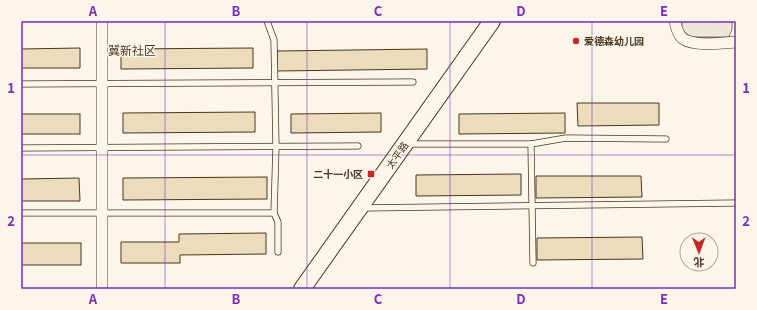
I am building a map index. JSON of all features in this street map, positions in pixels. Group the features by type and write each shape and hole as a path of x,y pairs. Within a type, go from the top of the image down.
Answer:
{"street":[{"path":"102,21 102,289"},
{"name":"太平路","path":"302,289 492,21"},
{"path":"675,21 678,32 682,38 694,43 736,42"}],"lane":[{"path":"267,21 274,40 276,147 274,213 278,222 278,252"},
{"path":"21,84 413,82"},
{"path":"405,144 531,144 566,138 666,139"},
{"path":"531,144 533,263"},
{"path":"21,148 358,146"},
{"path":"360,208 736,203"},
{"path":"21,213 274,213"}],"shaded area":[{"path":"682,21 732,21 732,29 729,37 690,37 682,29"}],"building":[{"path":"80,48 80,68 21,68 21,49"},
{"path":"253,48 253,68 121,69 121,49"},
{"path":"427,49 427,69 277,71 277,51"},
{"path":"577,103 659,103 659,125 578,126"},
{"path":"255,112 255,132 123,133 123,113"},
{"path":"381,113 381,132 291,133 291,114"},
{"path":"565,113 565,133 459,134 459,114"},
{"path":"21,114 80,114 80,134 21,134"},
{"path":"521,174 521,195 416,196 416,175"},
{"path":"536,176 641,176 642,197 536,198"},
{"path":"267,177 267,199 123,200 123,178"},
{"path":"79,178 80,201 21,201 21,179"},
{"path":"266,233 266,254 180,255 180,263 121,263 121,242 179,242 179,234"},
{"path":"642,237 643,259 537,260 537,238"},
{"path":"21,243 81,243 81,265 21,265"}],"place":[{"name":"爱德森幼儿园","path":"576,41"},
{"name":"二十一小区","path":"371,174"}],"district":[{"name":"冀新社区","path":"132,51"}]}
